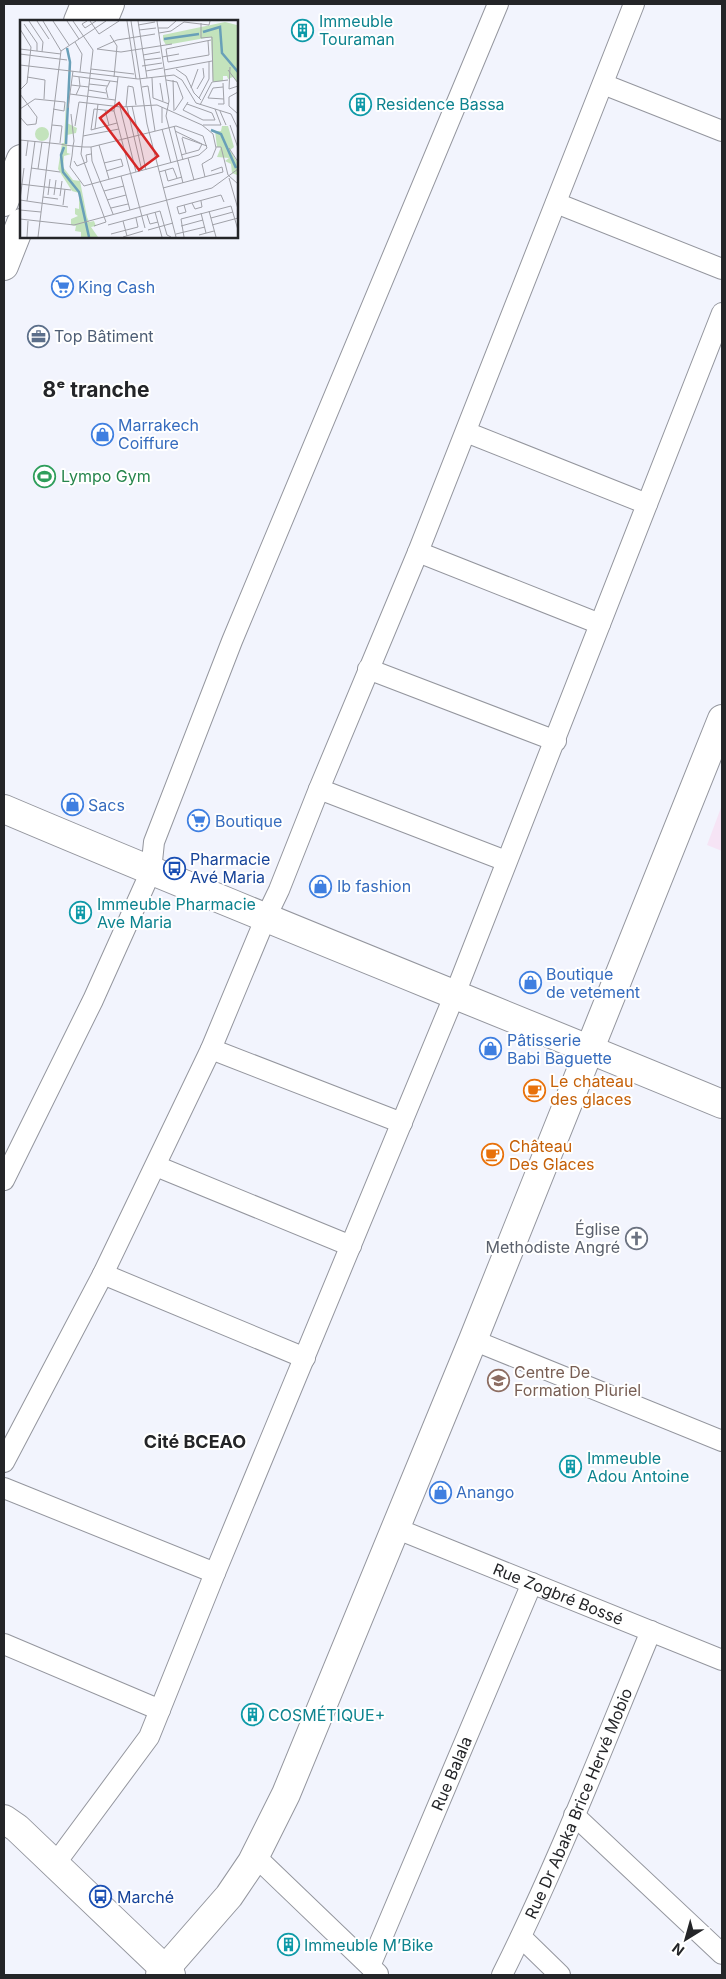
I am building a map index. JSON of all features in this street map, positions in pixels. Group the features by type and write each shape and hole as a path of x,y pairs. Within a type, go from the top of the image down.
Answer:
{"street":[{"path":"78,20 85,4"},
{"path":"103,20 110,4"},
{"path":"4,1180 94,1000 150,871 154,842 232,641 498,4"},
{"path":"4,1462 103,1274 211,1049 279,890 368,669 418,552 634,4"},
{"path":"603,84 722,131"},
{"path":"4,202 20,162"},
{"path":"556,203 722,269"},
{"path":"4,266 20,226"},
{"path":"55,1864 149,1737 455,994 506,861 556,741 722,313"},
{"path":"466,432 647,504"},
{"path":"418,552 600,624"},
{"path":"368,669 556,741"},
{"path":"4,1819 17,1828 55,1864 166,1973 229,1896 255,1856 286,1794 473,1340 722,719"},
{"path":"319,789 506,861"},
{"path":"4,809 150,871 722,1104"},
{"path":"211,1049 402,1123"},
{"path":"156,1166 351,1246"},
{"path":"103,1274 305,1358"},
{"path":"473,1340 722,1441"},
{"path":"4,1488 215,1573"},
{"name":"Rue Zogbré Bossé","path":"396,1528 722,1660"},
{"name":"Rue Balala","path":"375,1970 532,1583"},
{"name":"Rue Dr Abaka Brice Hervé Mobio","path":"502,1975 521,1937 574,1815 651,1631"},
{"path":"4,1644 160,1710"},
{"path":"574,1815 722,1954"},
{"path":"255,1856 375,1970"},
{"path":"521,1937 560,1975"}],"shaded area":[{"path":"722,805 722,851 707,845"}],"place":[{"name":"Immeuble Touraman","path":"303,30"},
{"name":"Residence Bassa","path":"360,104"},
{"name":"King Cash","path":"62,287"},
{"name":"Top Bâtiment","path":"38,336"},
{"name":"Marrakech Coiffure","path":"102,434"},
{"name":"Lympo Gym","path":"45,476"},
{"name":"Sacs","path":"72,805"},
{"name":"Boutique","path":"199,821"},
{"name":"Pharmacie Avé Maria","path":"174,868"},
{"name":"Ib fashion","path":"321,886"},
{"name":"Immeuble Pharmacie Ave Maria","path":"81,913"},
{"name":"Boutique de vetement","path":"530,983"},
{"name":"Pâtisserie Babi Baguette","path":"491,1049"},
{"name":"Le chateau des glaces","path":"534,1090"},
{"name":"Château Des Glaces","path":"493,1155"},
{"name":"Église Methodiste Angré","path":"636,1238"},
{"name":"Centre De Formation Pluriel","path":"498,1381"},
{"name":"Immeuble Adou Antoine","path":"571,1467"},
{"name":"Anango","path":"440,1492"},
{"name":"COSMÉTIQUE+","path":"252,1715"},
{"name":"Marché","path":"101,1897"},
{"name":"Immeuble M’Bike","path":"288,1945"}],"district":[{"name":"8ᵉ tranche","path":"96,389"},
{"name":"Cité BCEAO","path":"195,1441"}]}
